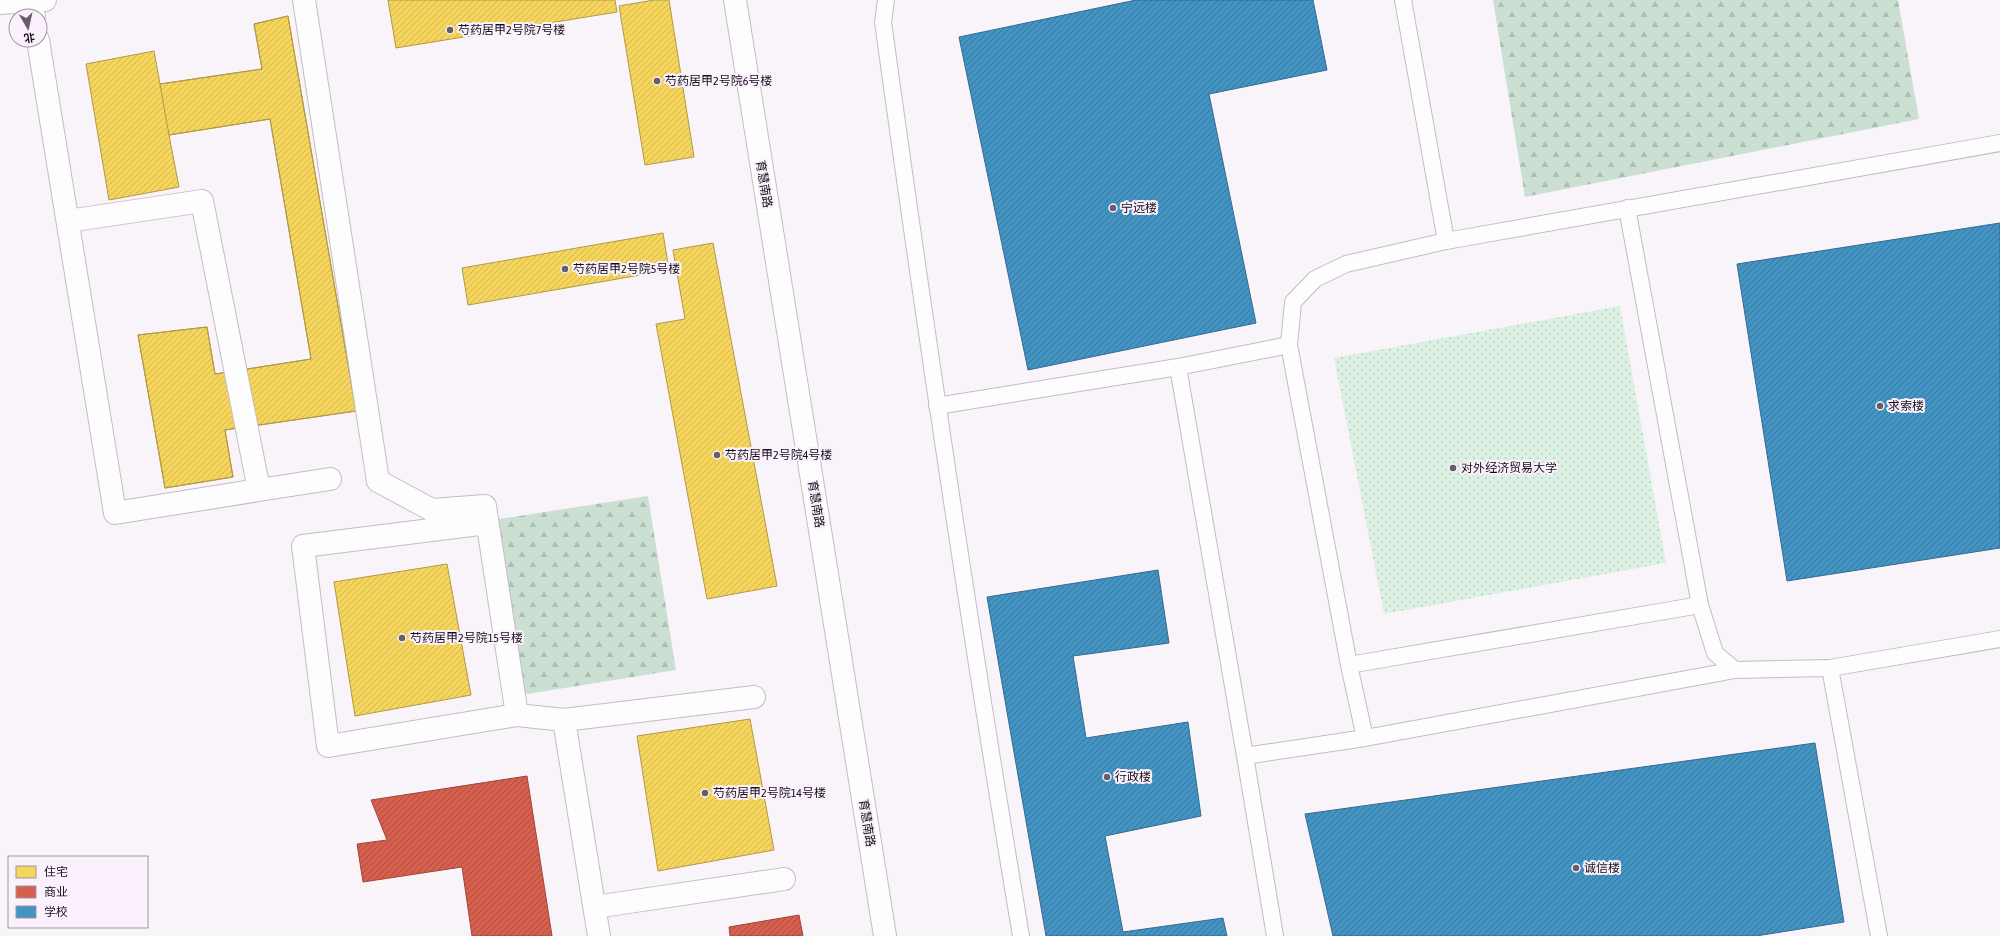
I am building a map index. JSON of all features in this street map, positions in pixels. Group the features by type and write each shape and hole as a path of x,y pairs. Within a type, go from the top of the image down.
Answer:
{"street":[{"path":"304,0 378,481 432,510 485,506 517,715"},
{"name":"育慧南路","path":"735,0 885,936"},
{"path":"0,3 37,6"},
{"path":"39,48 115,513 330,479"},
{"path":"68,221 202,201 259,490"},
{"path":"487,523 303,546 328,746 517,715 564,720 754,697"},
{"path":"564,720 599,936"},
{"path":"595,908 784,879"}],"lane":[{"path":"886,0 883,22 936,406 986,730 1021,936"},
{"path":"1403,0 1446,241"},
{"path":"1365,738 1349,665 1289,345 1293,302 1315,279 1346,264 1446,241 2000,143"},
{"path":"1627,208 1700,606 1716,653 1735,670"},
{"path":"936,406 1178,366 1289,345"},
{"path":"1178,366 1275,936"},
{"path":"1349,665 1700,606"},
{"path":"1245,756 1365,738 1735,670 1830,668 2000,639"},
{"path":"1830,668 1879,936"}],"green space":[{"path":"1493,0 1898,0 1919,119 1525,197"},
{"path":"1620,306 1666,563 1384,614 1334,358"},
{"path":"648,496 676,670 521,695 493,520"}],"building: 住宅":[{"name":"芍药居甲2号院7号楼","path":"388,0 615,0 617,12 396,48"},
{"name":"芍药居甲2号院6号楼","path":"654,0 669,0 694,157 645,165 619,6"},
{"path":"288,16 356,411 225,430 233,477 165,488 138,335 207,327 215,374 311,359 270,119 169,135 179,187 109,200 86,64 154,51 160,84 262,69 254,24"},
{"path":"288,16 356,411 225,430 233,477 165,488 138,335 207,327 215,374 311,359 270,119 169,135 160,84 262,69 254,24"},
{"name":"芍药居甲2号院5号楼","path":"663,233 669,270 468,305 462,268"},
{"name":"芍药居甲2号院4号楼","path":"713,243 777,586 707,599 656,324 685,319 673,250"},
{"name":"芍药居甲2号院15号楼","path":"447,564 471,695 355,716 334,582"},
{"name":"芍药居甲2号院14号楼","path":"750,719 774,850 658,871 637,736"}],"building: 商业":[{"path":"527,776 552,936 472,936 462,867 363,882 357,844 387,840 371,800"},
{"path":"799,915 803,936 730,936 729,927"}],"building: 学校":[{"name":"宁远楼","path":"1136,0 1313,0 1327,70 1209,94 1256,323 1028,370 959,37"},
{"name":"求索楼","path":"2000,223 2000,548 1787,581 1737,264"},
{"name":"行政楼","path":"1158,570 1169,643 1073,656 1086,738 1188,722 1201,816 1105,836 1123,932 1223,918 1227,936 1046,936 987,597"},
{"name":"诚信楼","path":"1815,743 1844,922 1756,936 1333,936 1305,814"}],"place":[{"name":"芍药居甲2号院7号楼","path":"450,30"},
{"name":"芍药居甲2号院6号楼","path":"657,81"},
{"name":"宁远楼","path":"1113,208"},
{"name":"芍药居甲2号院5号楼","path":"565,269"},
{"name":"求索楼","path":"1880,406"},
{"name":"芍药居甲2号院4号楼","path":"717,455"},
{"name":"对外经济贸易大学","path":"1453,468"},
{"name":"芍药居甲2号院15号楼","path":"402,638"},
{"name":"行政楼","path":"1107,777"},
{"name":"芍药居甲2号院14号楼","path":"705,793"},
{"name":"诚信楼","path":"1576,868"}]}
